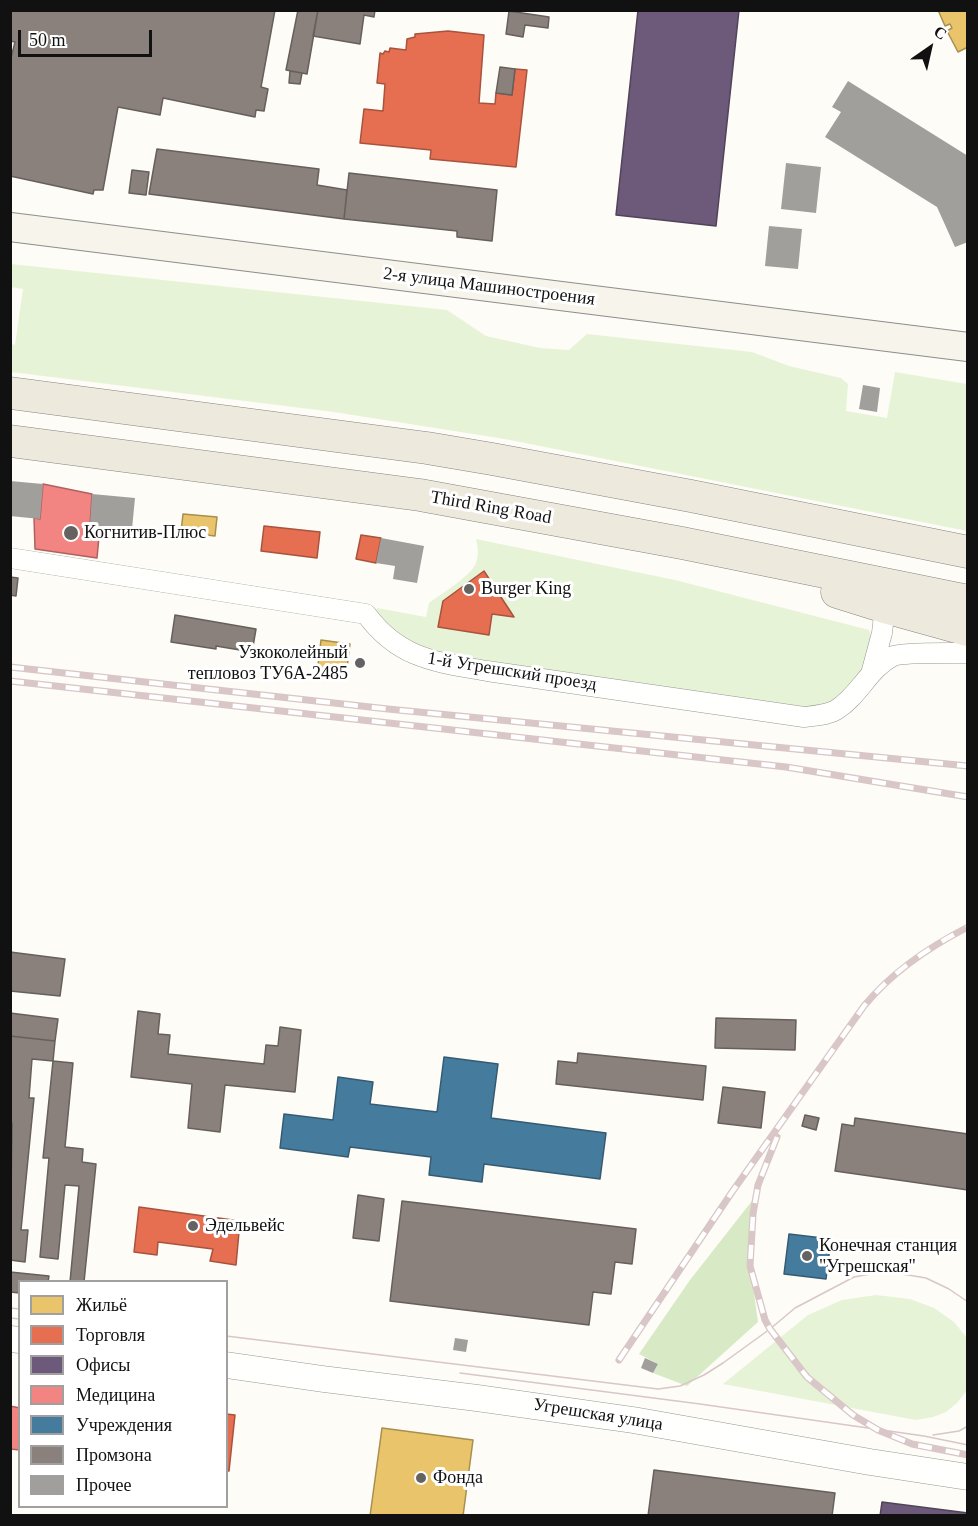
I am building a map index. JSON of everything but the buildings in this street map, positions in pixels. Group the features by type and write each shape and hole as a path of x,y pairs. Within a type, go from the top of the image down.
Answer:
{"main road":[{"name":"2-я улица Машиностроения","path":"10,227 968,347"},
{"path":"10,393 427,448 691,496 968,552"},
{"name":"Third Ring Road","path":"10,441 420,495 682,543 968,601"},
{"path":"682,543 885,607 968,630"}],"street":[{"name":"1-й Угрешский проезд","path":"10,558 366,614 375,626 404,650 440,663 804,717 835,711 859,690 882,663 896,655 968,652"},
{"name":"1-й Угрешский проезд","path":"871,674 882,633 885,607"},
{"name":"Угрешская улица","path":"228,1365 584,1412 968,1477"}],"green space":[{"path":"11,264 447,310 486,336 540,348 569,350 587,334 752,352 789,366 841,378 848,384 846,411 887,418 895,372 967,384 967,531 505,439 334,412 11,372 11,344 15,345 23,289 11,287"},
{"path":"476,539 675,580 869,630 872,639 865,671 840,700 817,710 420,652 374,616 377,608 426,617 429,603 473,568 478,557"},
{"path":"755,1197 750,1266 758,1322 687,1386 653,1373 658,1364 639,1354 690,1280"},
{"path":"876,1295 910,1299 934,1308 954,1322 967,1338 967,1390 946,1412 916,1420 723,1384 808,1315 842,1300"}],"tram line":[{"path":"228,1336 658,1389 680,1386 704,1375 770,1329 795,1308 854,1277 881,1272 926,1278 949,1289 968,1302"},
{"path":"10,1308 18,1309"},
{"path":"10,1318 18,1319"},
{"path":"460,1373 700,1404 924,1436 968,1445"},
{"path":"933,1435 959,1431 968,1426"}],"railway":[{"path":"10,667 388,709 968,766"},
{"path":"10,681 786,767 968,797"},
{"path":"619,1360 732,1192 864,1006 912,961 968,927"},
{"path":"777,1137 758,1185 753,1214 750,1266 765,1320 770,1329 807,1377 853,1415 878,1430 912,1444 968,1455"}],"place":[{"name":"Когнитив-Плюс","path":"71,533"},
{"name":"Burger King","path":"469,589"},
{"name":"Узкоколейный тепловоз ТУ6А-2485","path":"360,663"},
{"name":"Эдельвейс","path":"193,1226"},
{"name":"Конечная станция \"Угрешская\"","path":"807,1256"},
{"name":"Фонда","path":"421,1478"}]}
